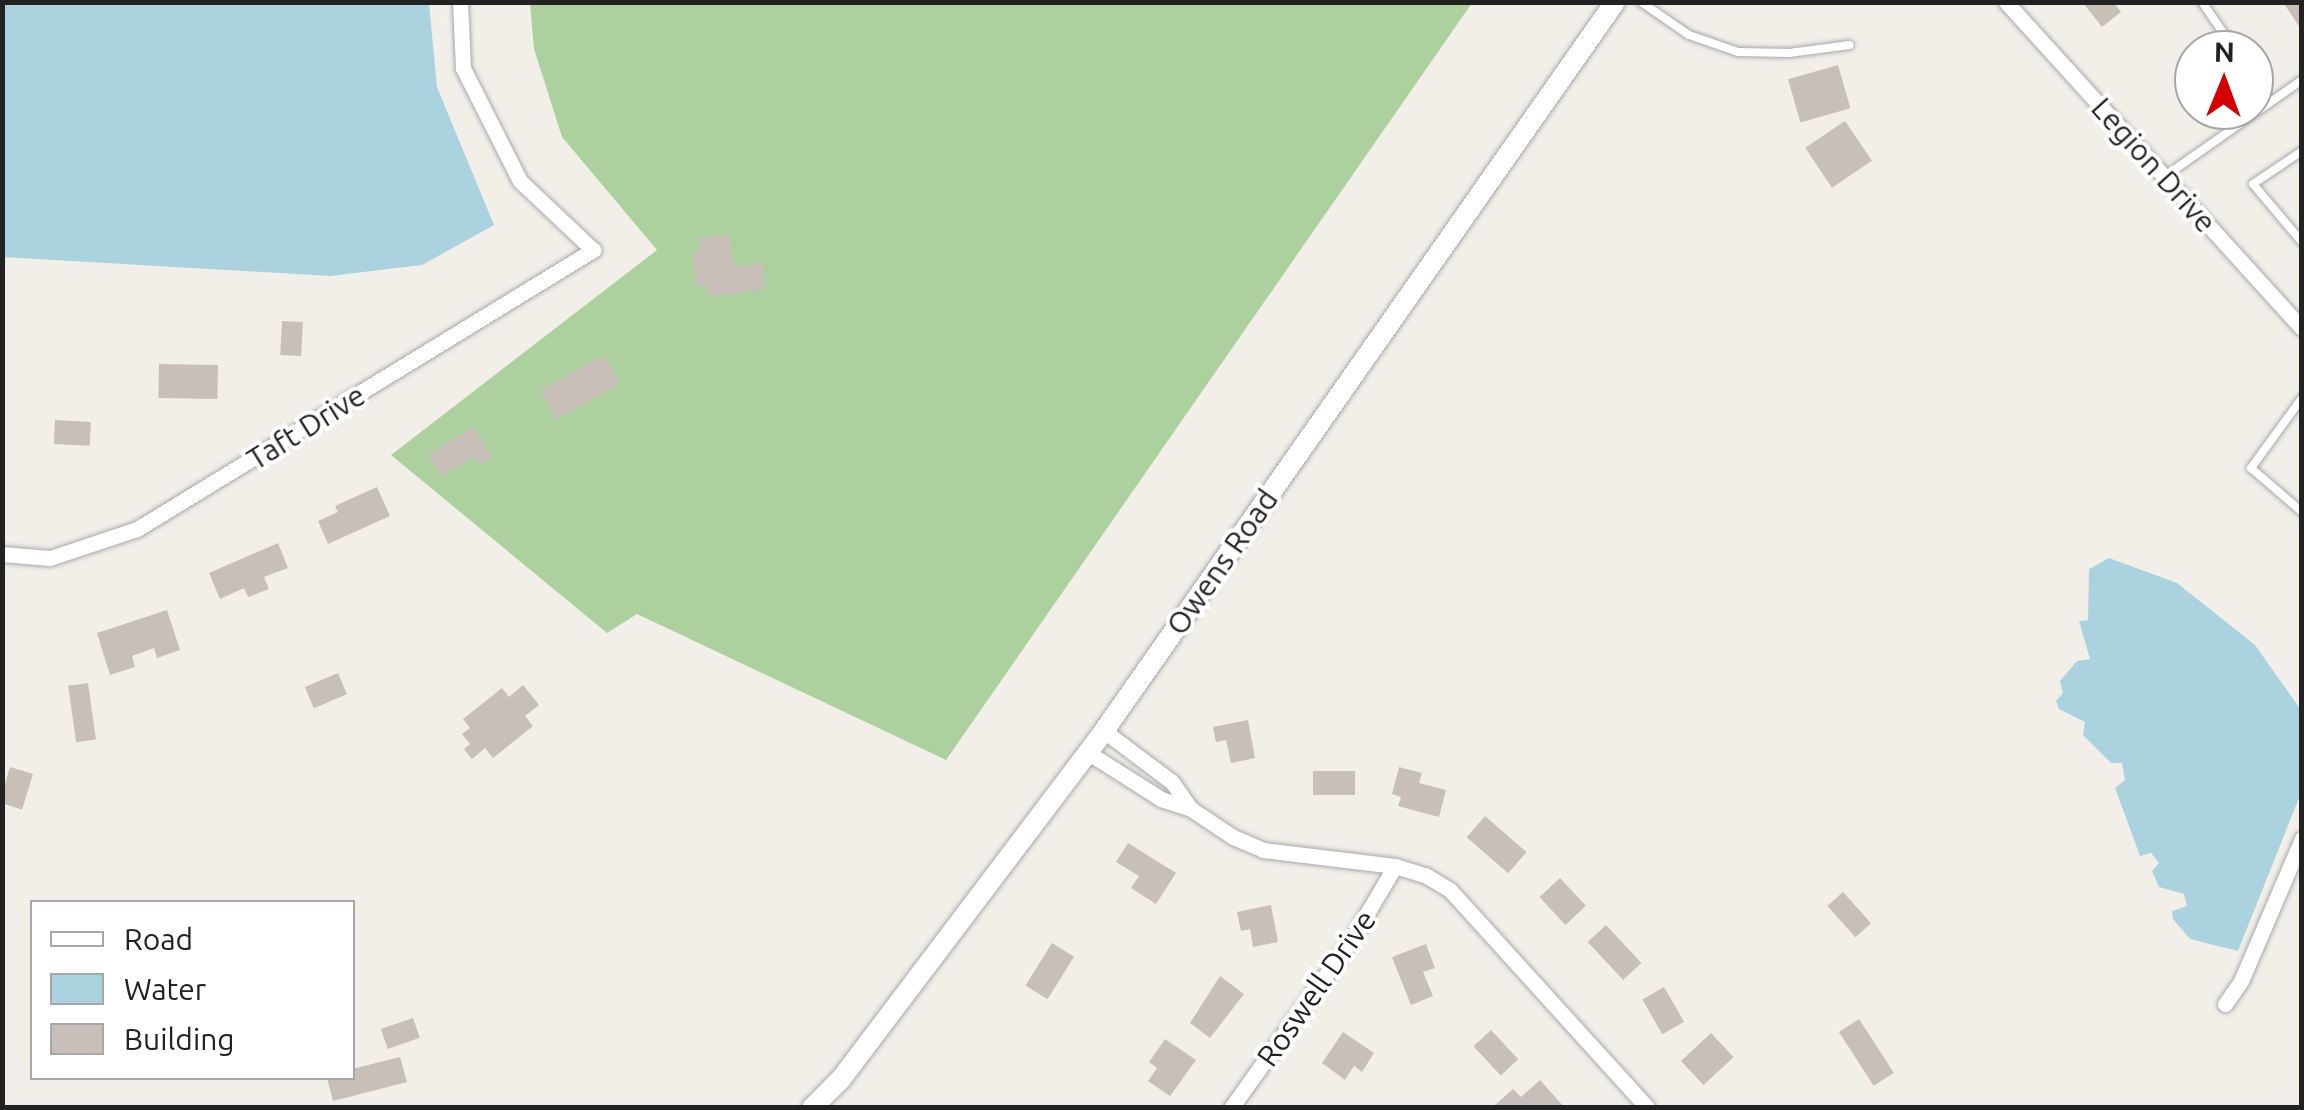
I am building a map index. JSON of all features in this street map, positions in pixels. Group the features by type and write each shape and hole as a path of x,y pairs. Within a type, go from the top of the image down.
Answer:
{"street":[{"name":"Taft Drive","path":"2,554 50,558 137,529 592,250 520,181 462,68 460,2"},
{"name":"Owens Road","path":"812,1108 841,1080 1104,731 1615,2"},
{"name":"Legion Drive","path":"2006,2 2302,328"},
{"path":"1104,731 1172,782 1191,809"},
{"path":"1087,752 1160,799 1191,809 1232,837 1264,850 1395,866 1450,890 1648,1108"},
{"path":"2225,1004 2241,981 2302,839"},
{"name":"Roswell Drive","path":"1232,1108 1353,938 1395,866"}],"lane":[{"path":"1641,2 1689,35 1738,52 1789,53 1849,45"},
{"path":"2202,2 2221,30"},
{"path":"2274,99 2302,80"},
{"path":"2164,177 2230,130"},
{"path":"2302,150 2253,184 2302,242"},
{"path":"2302,398 2250,468 2302,512"}],"green space":[{"path":"530,3 1472,3 946,760 637,614 607,633 391,455 657,250 562,137 534,49"}],"water":[{"path":"429,3 437,87 494,225 422,265 330,276 3,257 2,5"},
{"path":"2109,558 2177,583 2255,645 2301,710 2301,793 2238,951 2190,939 2173,919 2172,911 2187,906 2184,894 2159,887 2152,871 2159,863 2151,853 2140,856 2115,788 2125,780 2122,763 2111,763 2083,735 2085,722 2059,709 2056,701 2063,693 2060,681 2077,661 2090,659 2079,621 2088,620 2089,569"}],"building":[{"path":"2113,2 2121,12 2102,27 2084,4"},
{"path":"2283,2 2302,2 2302,31"},
{"path":"1838,65 1850,108 1800,123 1788,79"},
{"path":"1845,121 1872,161 1832,188 1805,148"},
{"path":"729,234 734,267 762,263 765,289 709,297 707,286 697,287 692,253 700,252 698,238"},
{"path":"282,321 303,322 301,356 280,355"},
{"path":"604,355 620,384 556,419 540,390"},
{"path":"159,364 218,365 217,399 158,398"},
{"path":"55,420 91,422 90,446 54,444"},
{"path":"474,427 493,458 480,465 475,457 441,476 428,454"},
{"path":"377,487 390,516 328,544 318,521 338,512 335,506"},
{"path":"278,543 288,568 264,577 269,589 248,597 244,588 220,599 209,573"},
{"path":"167,610 180,650 157,658 154,648 132,656 135,667 110,675 97,633"},
{"path":"338,673 347,694 314,708 305,687"},
{"path":"88,683 96,739 76,742 68,686"},
{"path":"523,685 539,705 525,716 533,726 493,758 485,748 472,759 464,749 470,744 462,734 470,728 463,719 502,688 509,697"},
{"path":"1248,720 1255,758 1231,763 1226,740 1216,742 1213,727"},
{"path":"10,767 33,774 22,809 2,803"},
{"path":"1399,767 1422,773 1419,783 1446,790 1439,817 1398,806 1401,797 1392,794"},
{"path":"1313,771 1355,771 1355,795 1313,795"},
{"path":"1485,816 1527,852 1508,873 1467,837"},
{"path":"1128,843 1176,873 1156,904 1131,888 1139,876 1116,862"},
{"path":"1560,878 1586,906 1565,925 1540,897"},
{"path":"1843,892 1871,923 1855,937 1827,906"},
{"path":"1271,905 1278,942 1253,947 1250,929 1241,931 1237,912"},
{"path":"1606,925 1641,963 1623,980 1588,942"},
{"path":"1052,943 1074,957 1048,999 1026,985"},
{"path":"1426,944 1435,968 1423,972 1433,996 1411,1005 1392,957"},
{"path":"1220,976 1244,994 1210,1038 1190,1023"},
{"path":"1664,987 1684,1022 1662,1034 1642,999"},
{"path":"413,1018 420,1038 388,1049 381,1029"},
{"path":"1859,1019 1894,1073 1874,1086 1839,1032"},
{"path":"1491,1030 1518,1059 1501,1076 1473,1046"},
{"path":"1343,1032 1374,1053 1362,1072 1354,1066 1345,1080 1322,1063"},
{"path":"1711,1033 1734,1057 1704,1085 1681,1061"},
{"path":"1165,1039 1196,1060 1170,1096 1148,1081 1157,1068 1149,1062"},
{"path":"400,1057 407,1082 333,1101 328,1080 355,1080 355,1068"},
{"path":"1540,1080 1565,1108 1495,1105 1513,1089 1521,1097"}]}
